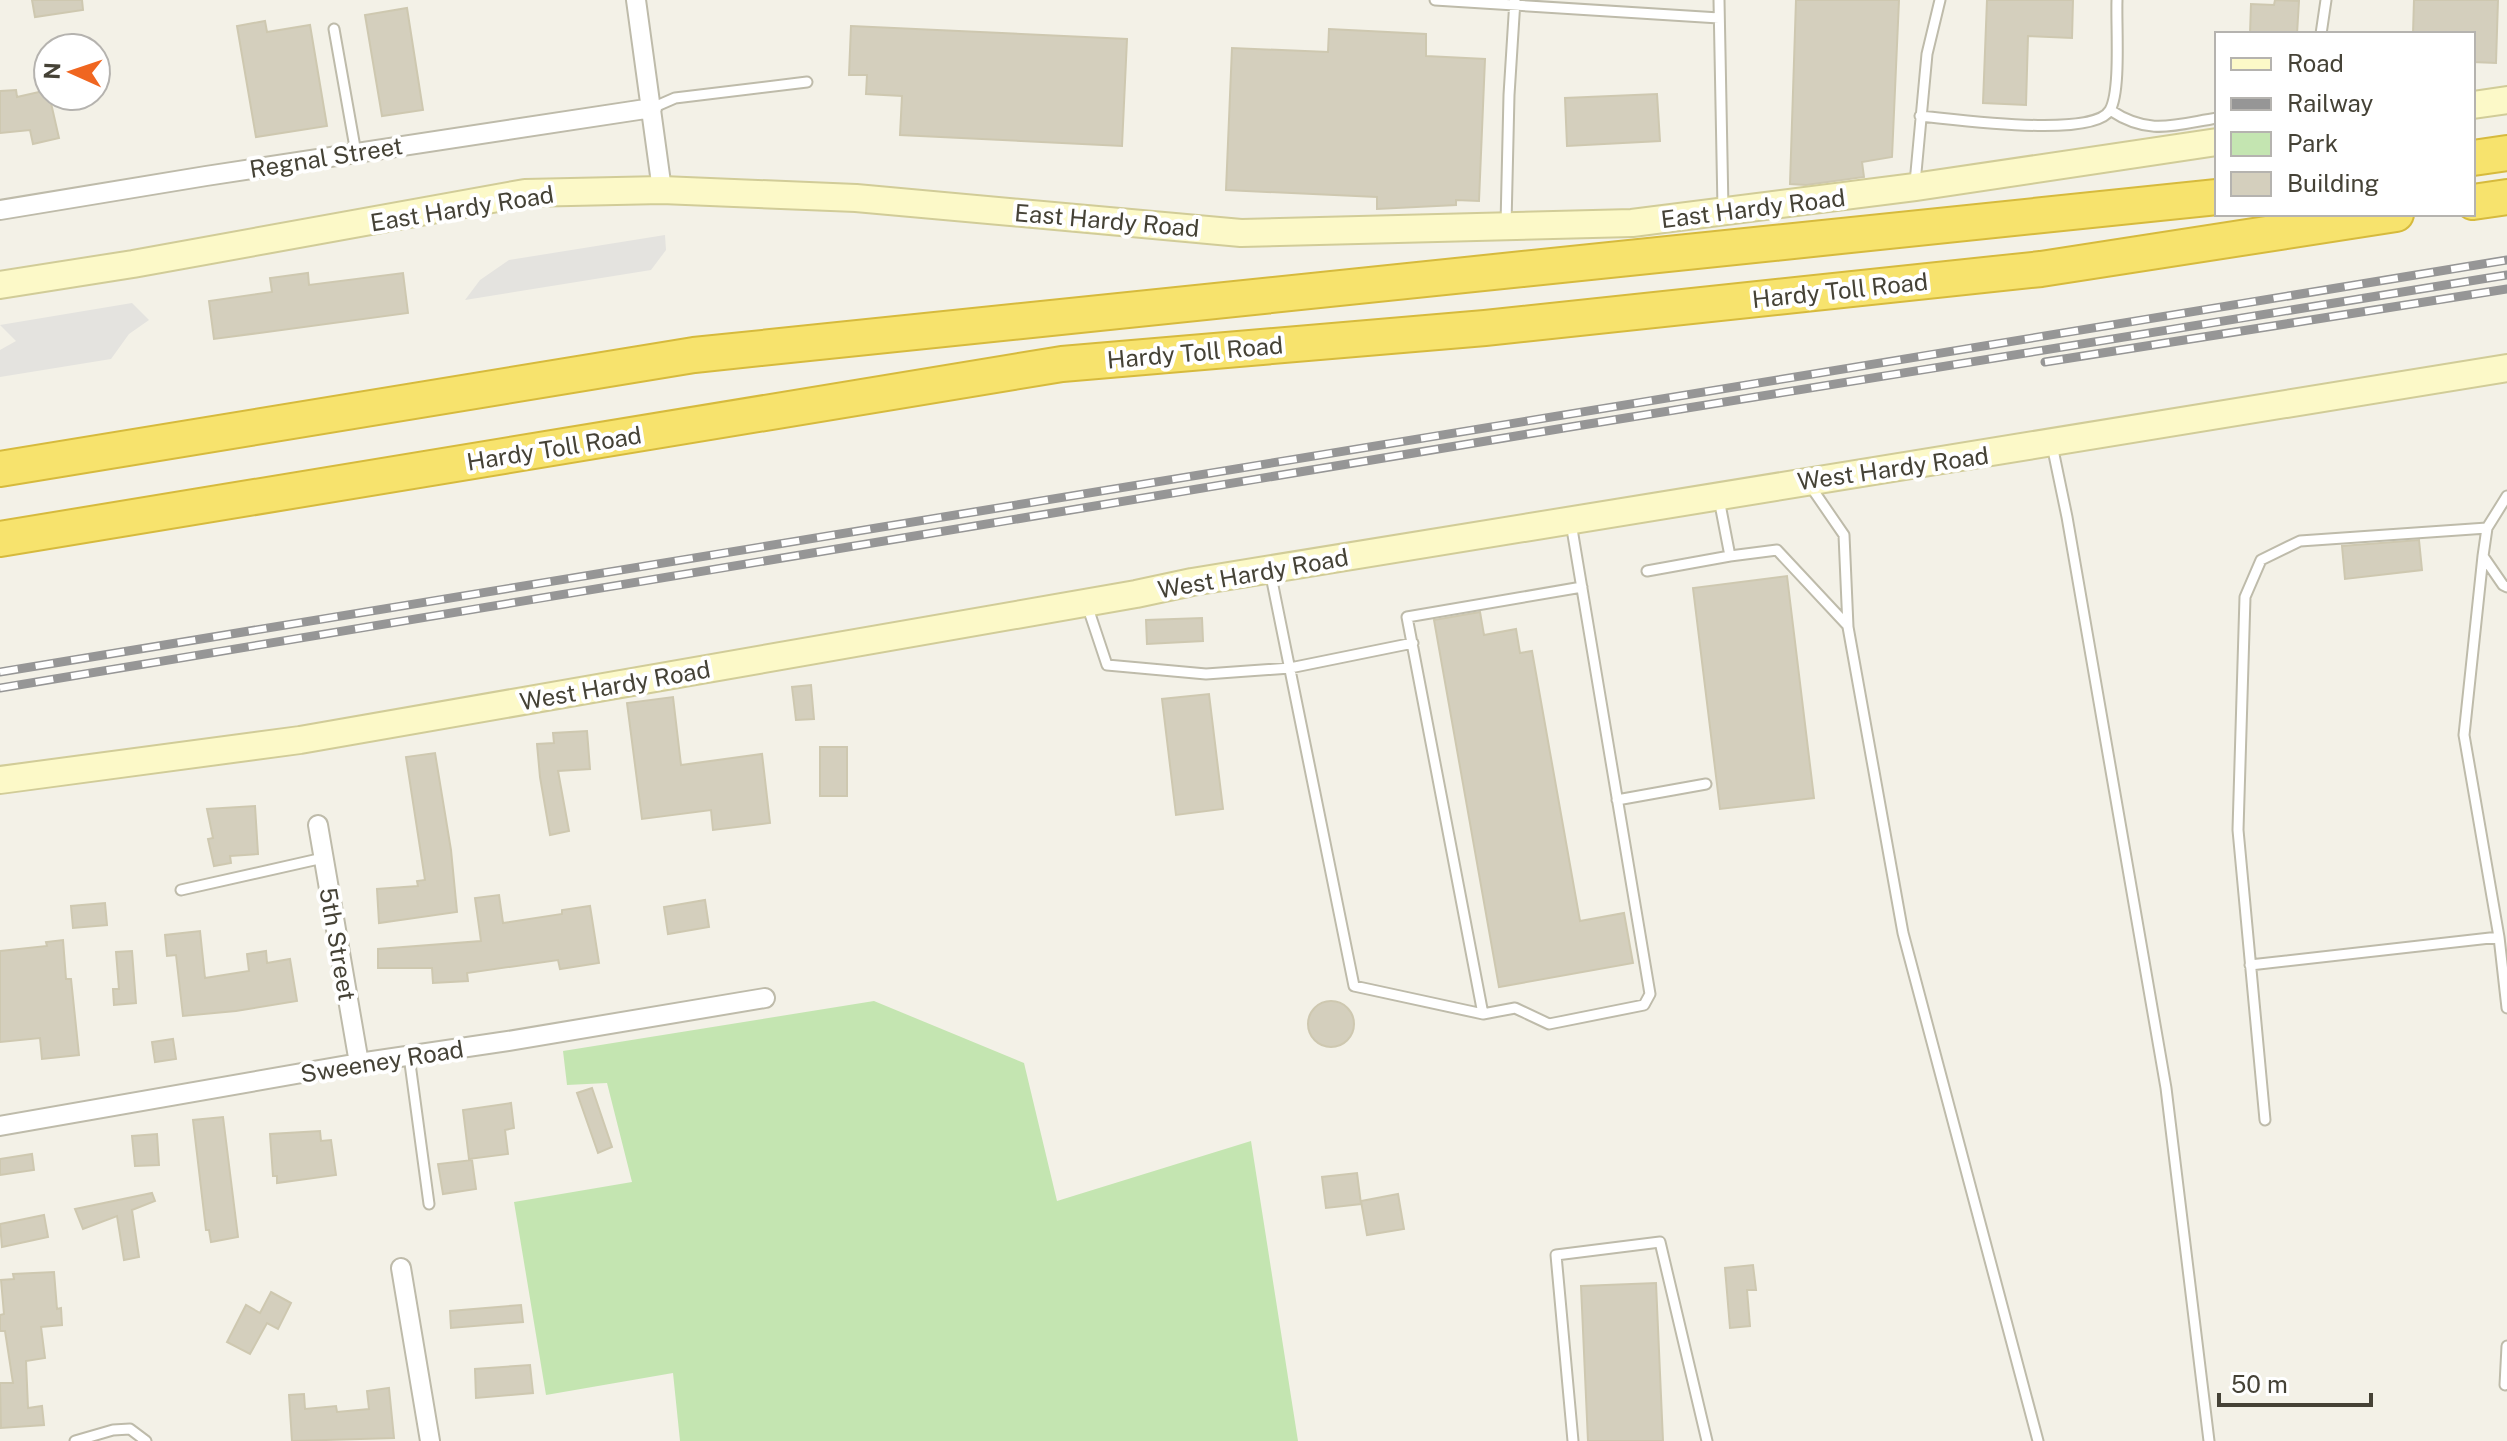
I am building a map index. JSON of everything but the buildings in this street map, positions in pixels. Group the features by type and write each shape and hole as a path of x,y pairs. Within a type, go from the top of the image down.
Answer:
{"highway":[{"path":"2475,158 2507,153"},
{"name":"Hardy Toll Road","path":"0,469 694,355 2215,197"},
{"path":"2475,202 2507,197"},
{"name":"Hardy Toll Road","path":"0,539 1062,364 1485,328 2025,271 2383,216"}],"main road":[{"path":"2475,105 2507,100"},
{"name":"East Hardy Road","path":"0,285 525,193 662,190 856,198 1241,233 1632,223 1915,187 2215,142"},
{"name":"West Hardy Road","path":"0,780 300,740 1270,569 1807,481 2052,445 2507,368"}],"street":[{"path":"636,0 662,190"},
{"name":"Regnal Street","path":"0,210 652,108"},
{"name":"5th Street","path":"318,825 359,1063"},
{"name":"Sweeney Road","path":"0,1126 359,1063 765,998"},
{"path":"401,1268 430,1441"}],"lane":[{"path":"1435,0 1515,2 1719,18"},
{"path":"1719,0 1723,213"},
{"path":"1915,187 1927,54 1940,0"},
{"path":"1920,116 2039,126 2086,124 2101,120 2110,110 2116,95 2117,0"},
{"path":"2321,32 2326,0"},
{"path":"1506,226 1515,2"},
{"path":"334,29 356,153"},
{"path":"652,108 675,98 807,82"},
{"path":"2110,110 2130,123 2146,127 2215,118"},
{"path":"2052,445 2166,1088 2209,1441"},
{"path":"1807,481 1844,535 1848,627 1903,933 2038,1441"},
{"path":"1719,495 1730,556"},
{"path":"2507,496 2487,528 2464,735 2499,937 2507,1008"},
{"path":"1270,569 1354,986 1483,1014 1515,1008 1549,1024 1644,1005 1650,994 1570,520"},
{"path":"2265,1120 2238,830 2245,597 2261,560 2300,541 2487,528"},
{"path":"1647,571 1777,550 1848,627"},
{"path":"2483,556 2507,587"},
{"path":"1483,1014 1407,617 1582,587"},
{"path":"1086,603 1107,665 1206,674 1290,668 1413,643"},
{"path":"1617,800 1706,784"},
{"path":"181,890 323,858"},
{"path":"2250,965 2499,937"},
{"path":"409,1056 429,1204"},
{"path":"1573,1441 1556,1255 1660,1242 1707,1441"},
{"path":"2505,1385 2507,1346"},
{"path":"75,1441 113,1430 130,1429 146,1441"}],"green space":[{"path":"874,1001 1024,1063 1057,1201 1251,1141 1298,1441 680,1441 673,1373 546,1395 514,1202 632,1182 607,1083 567,1085 563,1051"}],"shaded area":[{"path":"665,235 666,250 651,270 465,300 480,280 509,260"},
{"path":"132,303 149,320 129,334 111,359 0,377 0,350 16,341 0,325"}],"railway":[{"path":"0,672 2507,260"},
{"path":"0,688 2507,275"},
{"path":"2045,362 2507,289"}]}
